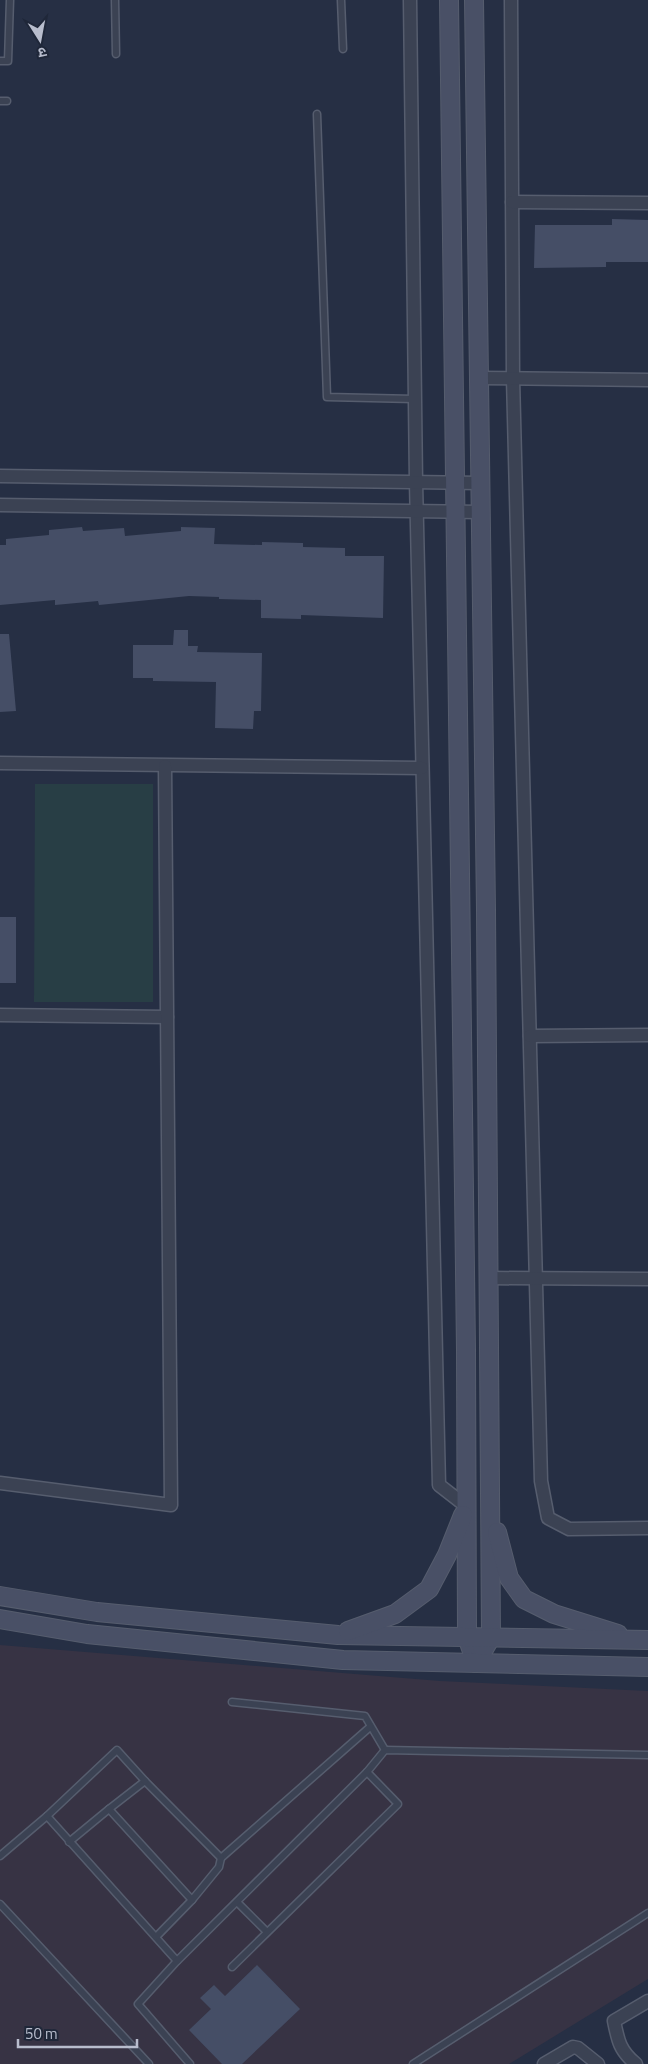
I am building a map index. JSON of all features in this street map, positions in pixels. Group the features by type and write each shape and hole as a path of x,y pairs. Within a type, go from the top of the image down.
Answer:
{"street":[{"path":"410,0 416,511 439,1485 466,1506"},
{"path":"449,0 467,1637 476,1663"},
{"path":"474,0 491,1637 476,1663"},
{"path":"511,0 514,378 540,1482 548,1518 569,1529 648,1528"},
{"path":"512,202 648,203"},
{"path":"453,363 479,378"},
{"path":"454,391 479,378 648,380"},
{"path":"0,476 480,483"},
{"path":"0,505 480,512"},
{"path":"0,763 422,768"},
{"path":"0,1483 171,1505 165,766"},
{"path":"0,1015 167,1017"},
{"path":"530,1036 648,1035"},
{"path":"488,1278 648,1279"},
{"path":"490,1505 509,1578 524,1599 554,1614 642,1640"},
{"path":"338,1635 395,1614 429,1589 447,1554 466,1506"},
{"path":"0,1596 97,1612 338,1635 642,1640"},
{"path":"0,1619 87,1634 344,1660 648,1667"},
{"path":"636,2064 625,2056 619,2042 614,2021 648,2001"},
{"path":"544,2064 573,2047 578,2048 598,2064"}],"lane":[{"path":"0,61 8,61 10,0"},
{"path":"115,0 116,54"},
{"path":"341,0 343,50"},
{"path":"318,114 328,397 414,399"},
{"path":"232,1702 365,1716 384,1750"},
{"path":"156,1937 192,1900 219,1867 221,1858 370,1727"},
{"path":"0,1856 48,1816 117,1750 221,1858"},
{"path":"384,1750 648,1755"},
{"path":"190,2064 138,2004 177,1961 367,1772 384,1750"},
{"path":"232,1966 398,1804 367,1772"},
{"path":"70,1842 145,1781"},
{"path":"109,1809 192,1900"},
{"path":"48,1816 177,1961"},
{"path":"237,1902 267,1932"},
{"path":"0,1904 149,2064"},
{"path":"413,2064 648,1913"}],"shaded area":[{"path":"35,784 153,784 153,1002 34,1002"},
{"path":"0,1645 440,1681 648,1691 648,1979 509,2064 0,2064"}],"building":[{"path":"612,219 648,220 648,262 606,262 606,267 534,268 535,225 612,225"},
{"path":"82,527 83,531 124,528 125,536 181,531 181,527 215,528 214,544 262,545 262,542 303,543 303,547 345,548 345,556 384,556 383,618 301,615 301,619 261,618 261,600 219,599 219,597 189,596 99,605 98,601 55,605 55,600 0,605 0,545 6,545 6,539 49,535 49,530"},
{"path":"174,630 188,630 188,646 198,646 197,652 262,653 261,711 254,711 253,729 215,728 216,682 153,681 153,678 133,678 133,645 173,645"},
{"path":"0,634 9,634 16,711 0,712"},
{"path":"0,917 16,917 16,983 0,983"},
{"path":"257,1965 300,2009 242,2064 222,2064 189,2030 211,2009 200,1998 214,1985 225,1996"}]}
